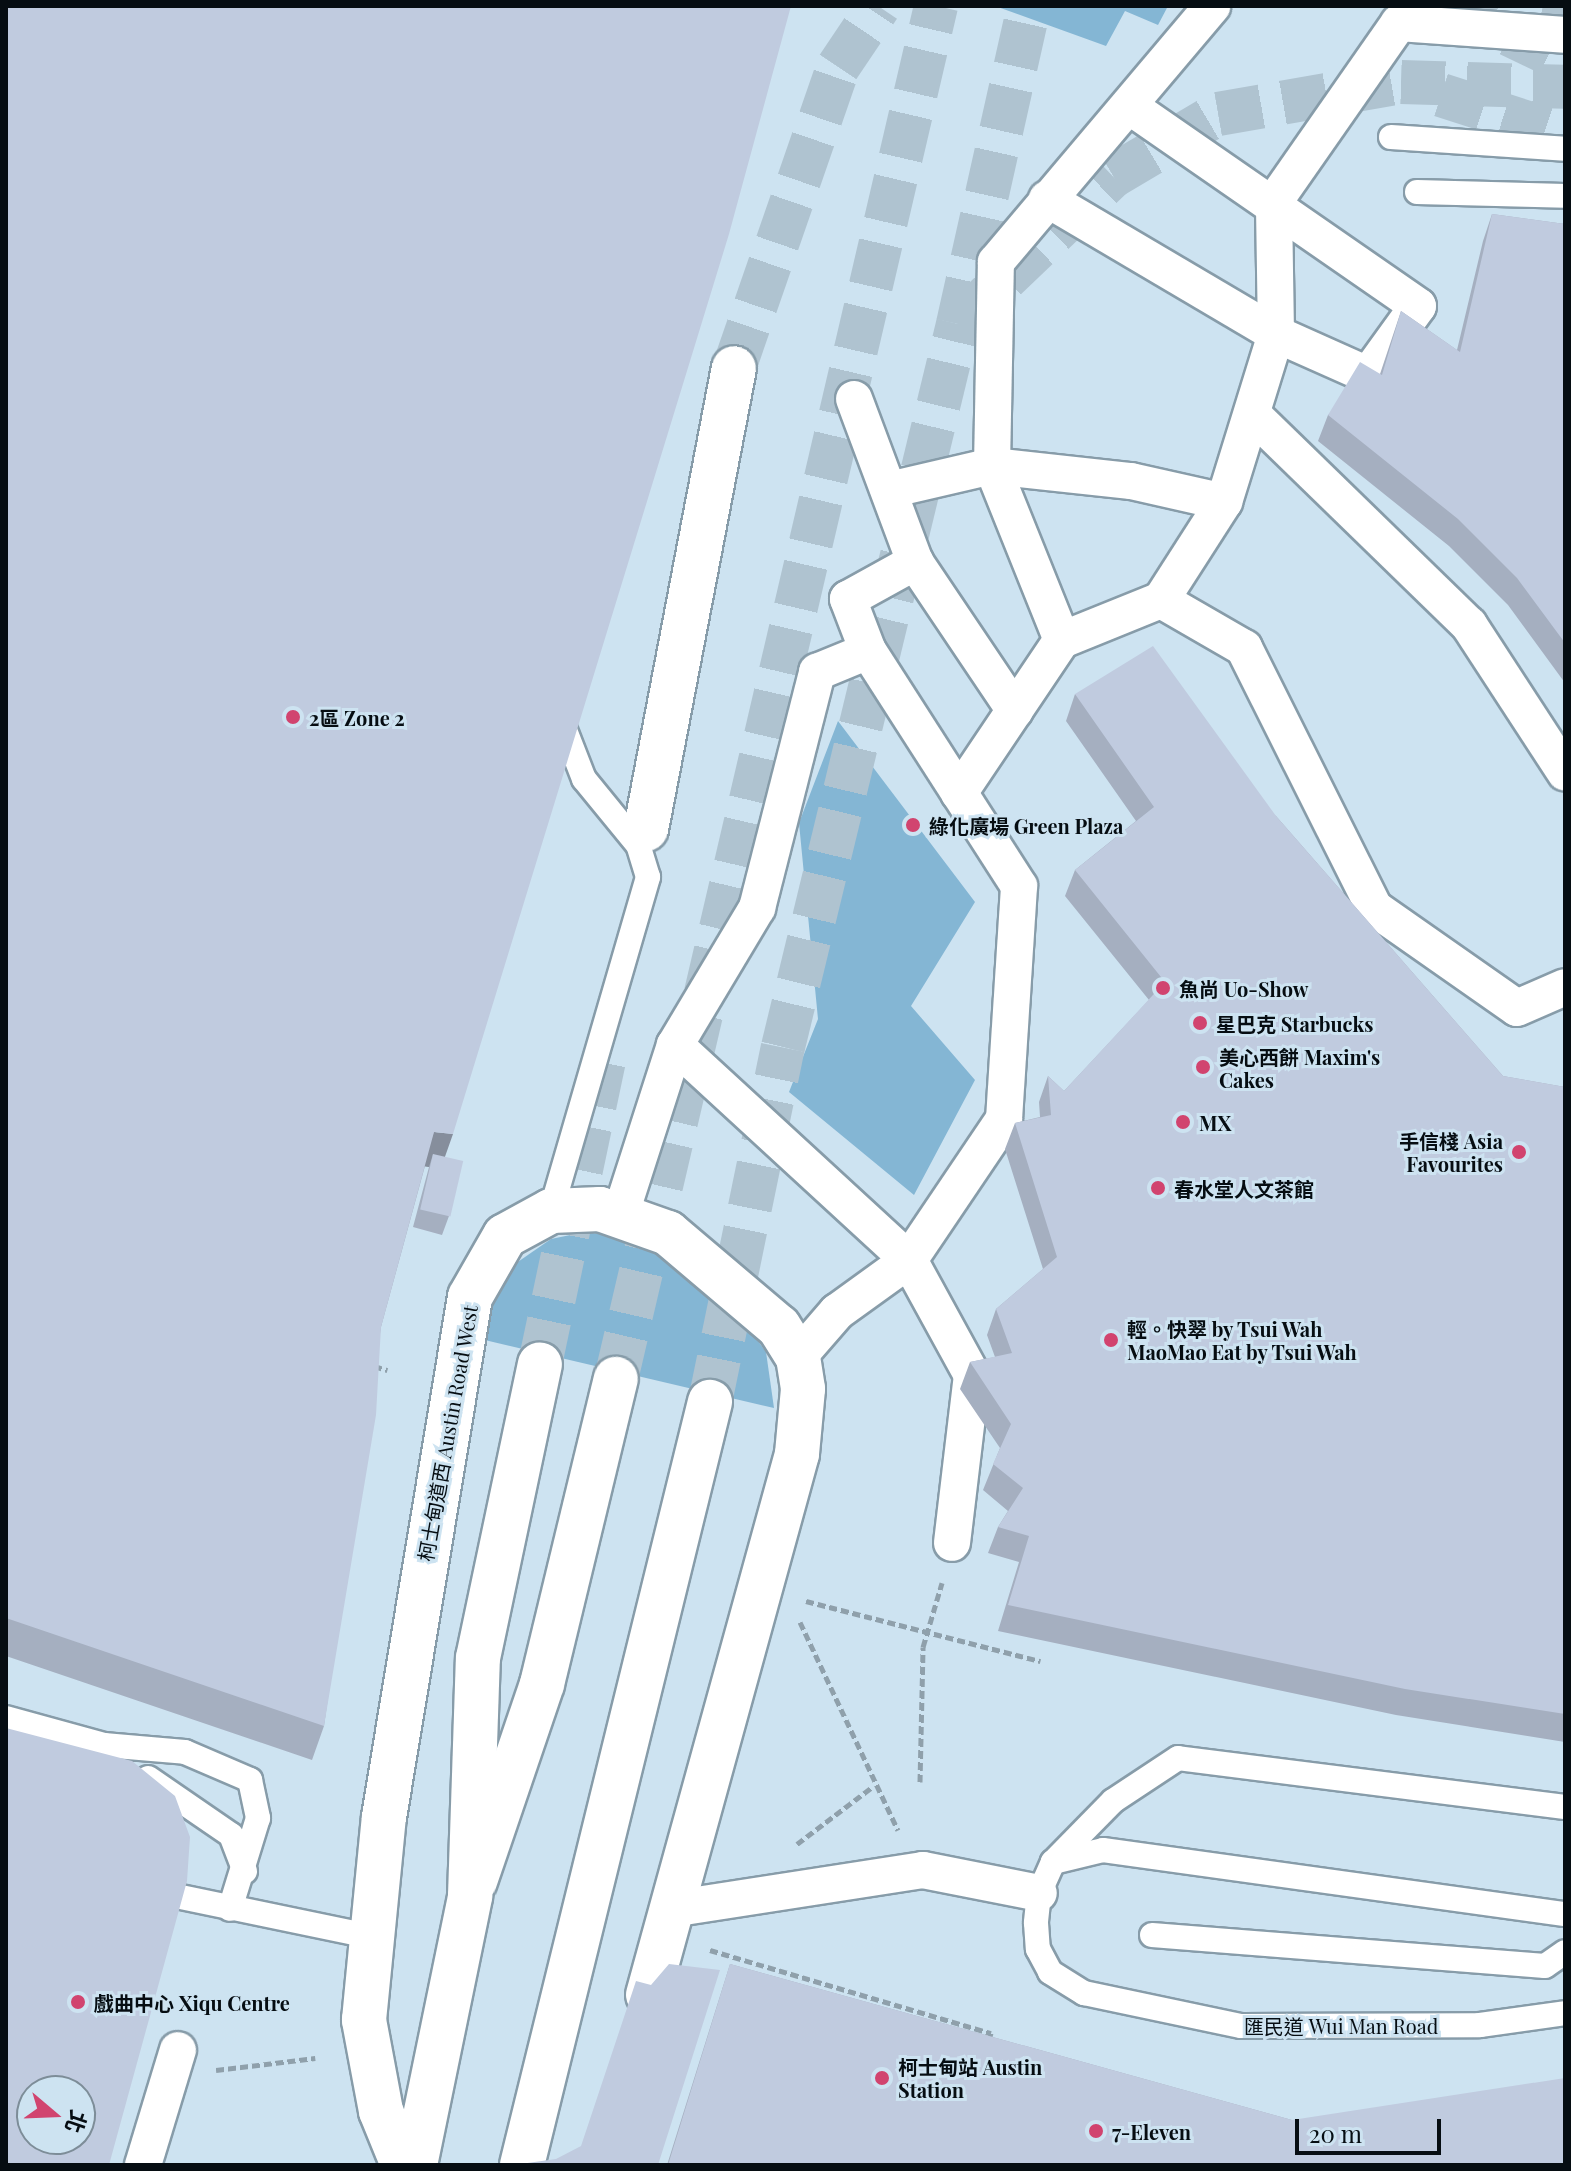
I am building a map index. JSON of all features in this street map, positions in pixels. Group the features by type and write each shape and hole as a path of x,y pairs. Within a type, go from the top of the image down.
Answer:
{"main road":[{"path":"646,829 734,368"},
{"path":"551,1211 621,1213 668,1233 755,1300 798,1357 803,1421 797,1454 648,1995"},
{"name":"柯士甸道西 Austin Road West","path":"403,2165 381,2111 364,2020 370,1936 470,1297 505,1236 551,1211"},
{"path":"470,1896 478,1658 540,1364"},
{"path":"415,2165 470,1896 542,1684 616,1379"},
{"path":"522,2165 710,1402"}],"street":[{"path":"1062,640 992,466 996,262 1212,6"},
{"path":"959,793 1062,640 1161,600 1224,502 1276,334 1274,202 1399,23 1565,35"},
{"path":"1047,199 1276,334 1368,375 1418,306 1274,202 1129,106"},
{"path":"854,399 915,562 1015,711"},
{"path":"1253,415 1469,625 1565,772"},
{"path":"889,490 992,466 1131,481 1224,502"},
{"path":"798,1357 837,1312 909,1260 1004,1119 1019,886 868,651 848,599 915,562"},
{"path":"1161,600 1244,648 1374,908 1517,1008 1565,987"},
{"path":"621,1213 675,1045 757,908 817,672 868,651"},
{"path":"675,1045 909,1260 972,1375 952,1543"},
{"path":"671,1909 923,1870 1046,1877"},
{"path":"143,2165 174,2063"}],"lane":[{"path":"1391,137 1565,149"},
{"path":"1417,192 1565,196"},
{"path":"537,694 557,712 584,779 638,845 648,877 551,1211"},
{"path":"6,1718 104,1745 185,1752 250,1780 258,1818 245,1871 230,1909"},
{"path":"104,1745 231,1835 245,1871"},
{"path":"1046,1877 1113,1801 1178,1758 1565,1807"},
{"path":"1046,1877 1103,1850 1565,1914"},
{"name":"匯民道 Wui Man Road","path":"1046,1877 1038,1949 1050,1972 1084,1993 1140,2008 1241,2026 1373,2028 1565,2013"},
{"path":"176,1896 370,1936"},
{"path":"1152,1935 1545,1966 1565,1952"}],"path":[{"path":"359,1362 387,1370"},
{"path":"920,1782 928,1633 939,1598"},
{"path":"798,1599 1040,1661"},
{"path":"795,1610 872,1787 923,1870"},
{"path":"702,1947 991,2033 984,2054"},
{"path":"174,2063 315,2058"}],"shaded area":[{"path":"995,6 1168,6 1158,25 1125,11 1106,46"},
{"path":"838,721 975,902 911,1006 975,1080 914,1195 789,1092 818,1019 799,823"},
{"path":"585,1232 623,1237 659,1256 749,1328 766,1352 774,1408 472,1337 499,1275 551,1239"}],"building":[{"name":"2區 Zone 2","path":"6,6 791,6 729,234 453,1134 434,1132 381,1327 376,1415 324,1726 6,1618"},
{"path":"1492,214 1565,224 1565,643 1517,578 1458,519 1328,415 1360,362 1382,375 1401,311 1460,352"},
{"path":"1153,646 1276,816 1503,1076 1565,1087 1565,1714 1405,1689 1008,1605 1029,1536 998,1527 1023,1488 993,1464 1011,1424 970,1362 1012,1353 996,1309 1057,1257 1015,1123 1051,1115 1048,1076 1064,1091 1165,982 1075,870 1154,807 1075,694"},
{"path":"433,1154 463,1161 450,1217 420,1210"},
{"name":"戲曲中心 Xiqu Centre","path":"6,1728 132,1761 175,1796 190,1837 187,1881 109,2165 6,2165"},
{"path":"669,1964 720,1970 658,2165 513,2165 556,2159 581,2146 636,1981 651,1985"},
{"name":"柯士甸站 Austin Station","path":"730,1964 1292,2120 1565,2078 1565,2165 668,2165"}],"tunnel":[{"path":"734,368 838,67 879,6"},
{"path":"616,1379 936,6"},
{"path":"958,324 1029,6"},
{"path":"1450,6 1565,61"},
{"path":"1543,6 1565,12"},
{"path":"710,1402 783,1047 958,324 1113,176 1218,114 1401,82 1565,87"},
{"path":"1441,95 1565,135"},
{"path":"540,1364 607,1045"}],"place":[{"name":"2區 Zone 2","path":"293,717"},
{"name":"綠化廣場 Green Plaza","path":"913,825"},
{"name":"魚尚 Uo-Show","path":"1163,988"},
{"name":"星巴克 Starbucks","path":"1200,1023"},
{"name":"美心西餅 Maxim's Cakes","path":"1203,1067"},
{"name":"MX","path":"1183,1122"},
{"name":"手信棧 Asia Favourites","path":"1519,1152"},
{"name":"春水堂人文茶館","path":"1158,1188"},
{"name":"輕。快翠 by Tsui Wah MaoMao Eat by Tsui Wah","path":"1111,1340"},
{"name":"戲曲中心 Xiqu Centre","path":"78,2002"},
{"name":"柯士甸站 Austin Station","path":"882,2078"},
{"name":"7-Eleven","path":"1096,2131"}]}
